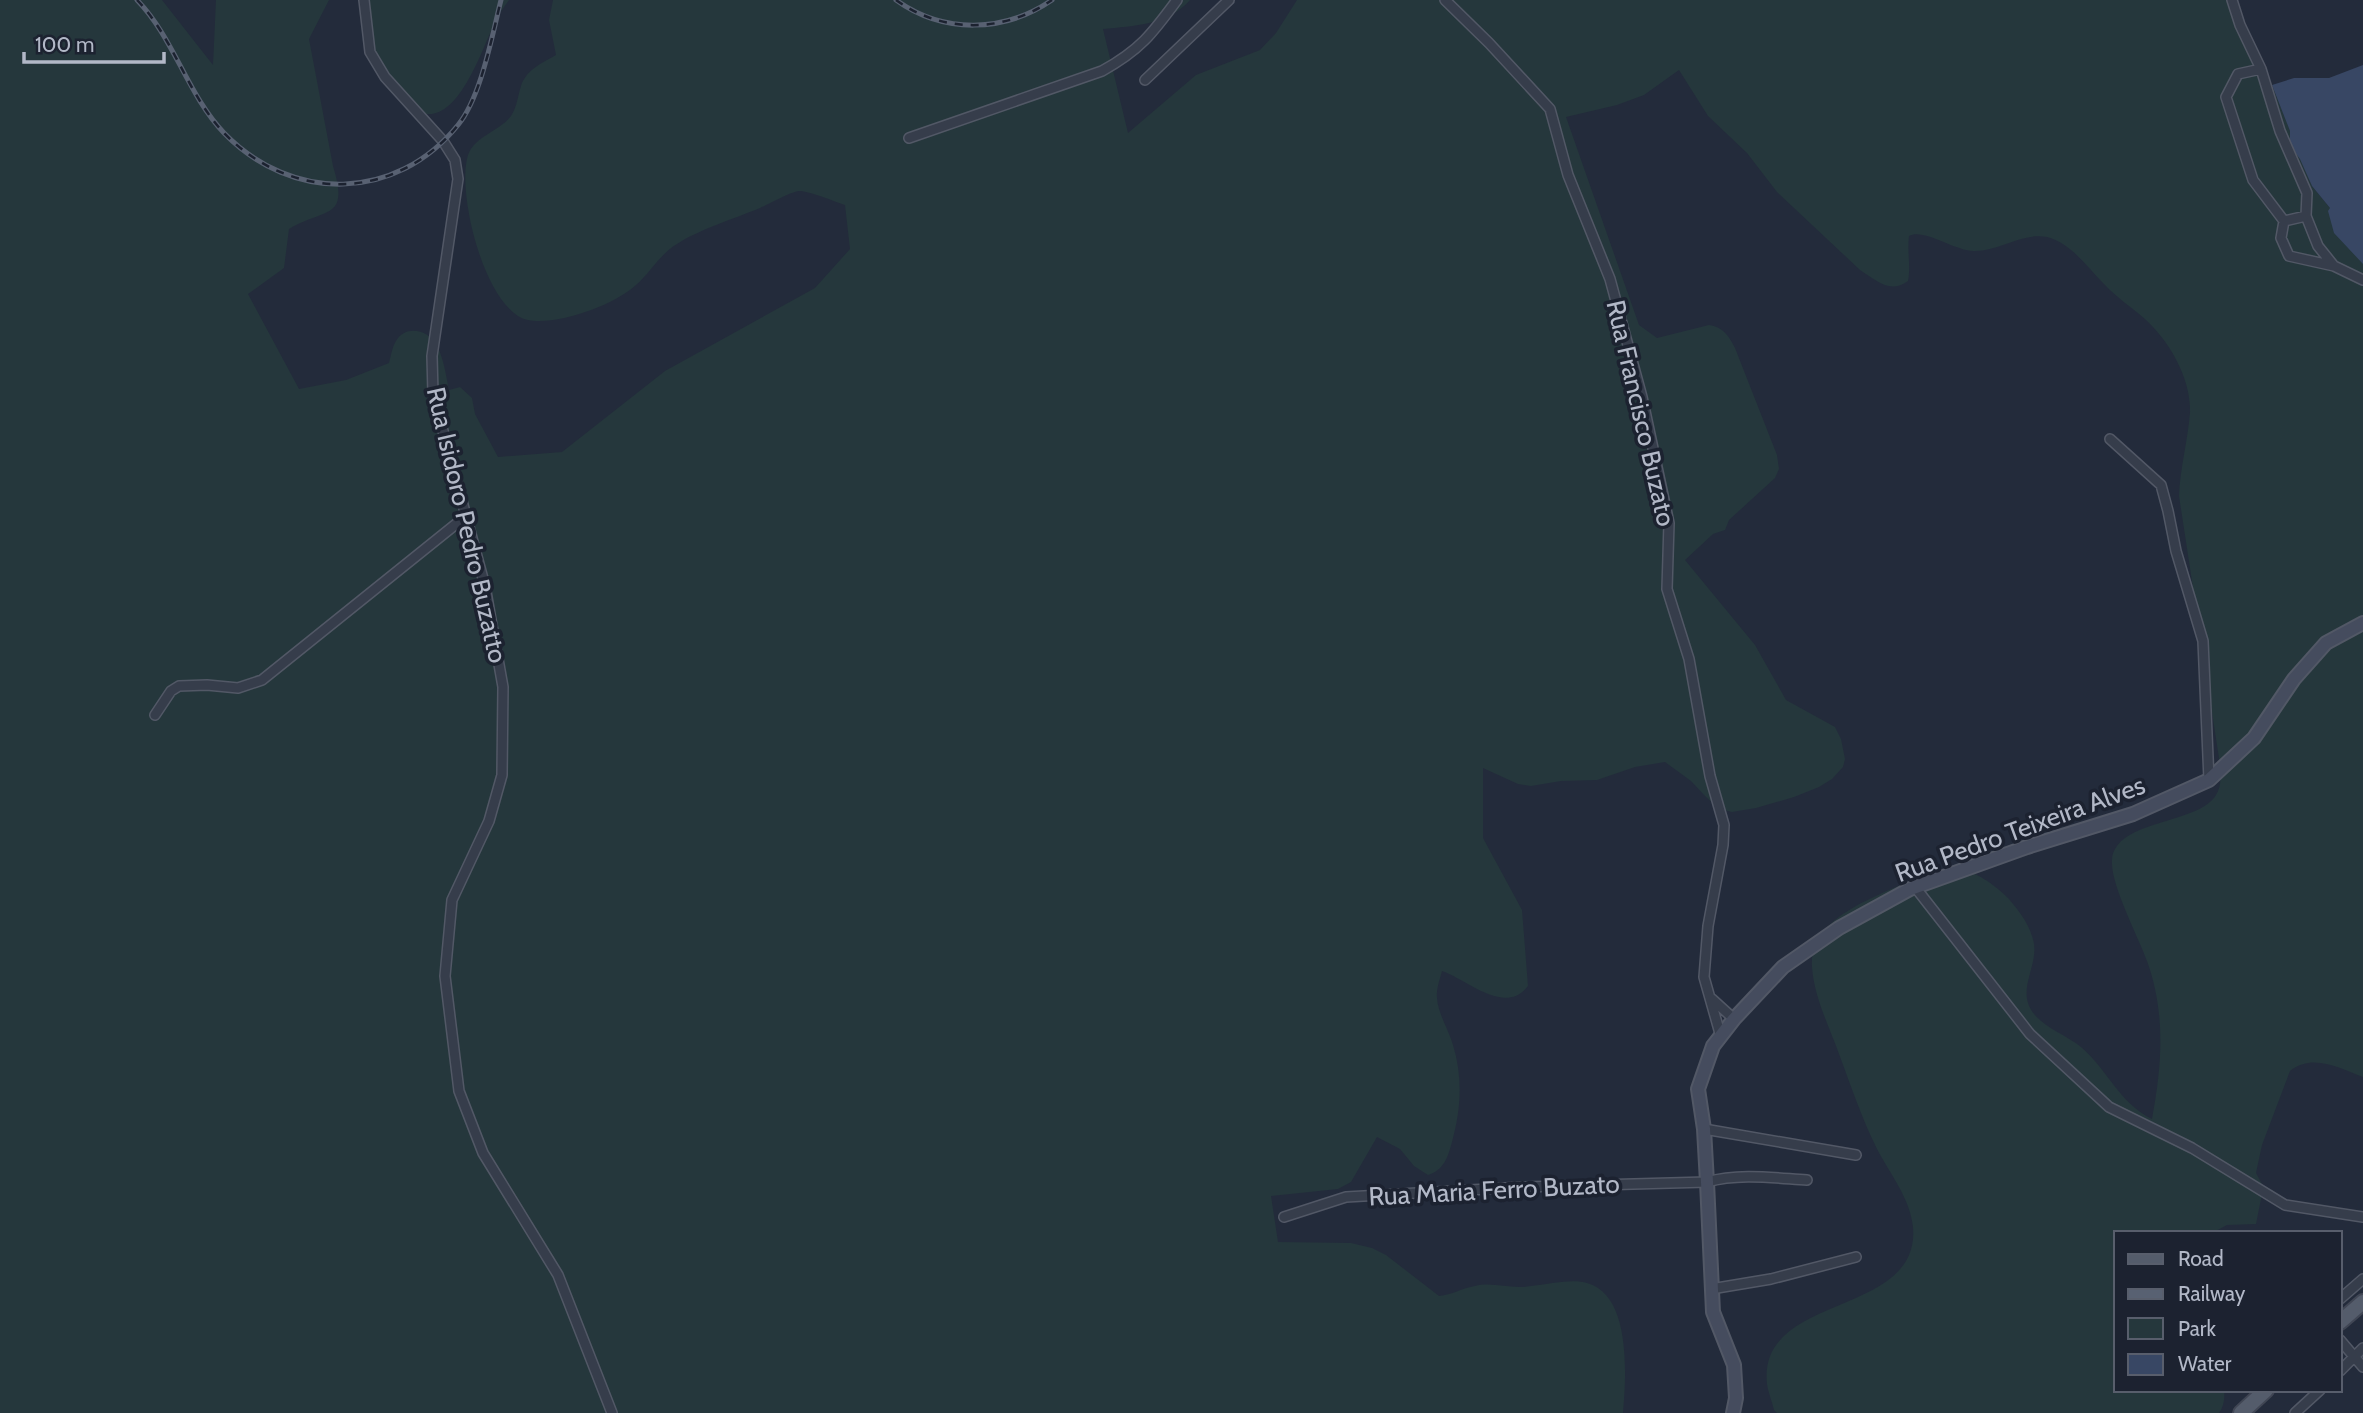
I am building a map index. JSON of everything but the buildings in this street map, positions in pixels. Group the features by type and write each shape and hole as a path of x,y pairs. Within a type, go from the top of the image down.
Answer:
{"main road":[{"path":"2342,1320 2363,1301"},
{"path":"2241,1413 2264,1392"}],"street":[{"name":"Rua Isidoro Pedro Buzatto","path":"364,0 370,52 386,78 443,141 455,160 458,179 432,356 433,394 485,586 503,687 502,775 489,821 452,900 445,976 459,1091 483,1153 558,1275 612,1413"},
{"path":"909,138 1102,71 1127,57 1149,38 1177,0"},
{"path":"1145,80 1229,0"},
{"name":"Rua Francisco Buzato","path":"1445,0 1550,109 1568,175 1610,278 1635,371 1669,523 1667,589 1689,659 1710,776 1724,825 1723,845 1707,926 1704,977 1721,1037"},
{"path":"2232,0 2240,25 2261,69 2280,131 2307,193 2306,216 2318,246 2334,266"},
{"path":"2261,69 2238,74 2226,97 2253,180 2284,221 2281,237 2289,256 2334,266 2363,280"},
{"path":"2284,221 2306,216"},
{"path":"2110,439 2161,485 2176,551 2203,641 2209,780"},
{"path":"155,715 171,691 179,686 208,684 238,688 262,680 466,516"},
{"name":"Rua Pedro Teixeira Alves","path":"1732,1413 1736,1398 1734,1365 1713,1312 1704,1129 1698,1089 1713,1046 1734,1019 1783,967 1839,929 1915,887 2027,847 2133,814 2209,780 2254,738 2294,679 2326,643 2363,623"},
{"path":"1915,887 2030,1034 2109,1107 2192,1148 2285,1205 2363,1216"},
{"path":"1710,998 1734,1019"},
{"path":"1704,1129 1856,1155"},
{"name":"Rua Maria Ferro Buzato","path":"1284,1217 1346,1197 1523,1186 1707,1182 1721,1178 1807,1180"},
{"path":"1711,1289 1772,1279 1856,1256"},
{"path":"2342,1297 2363,1279"},
{"path":"2342,1342 2363,1367"},
{"path":"2342,1369 2363,1348"},
{"path":"2295,1413 2318,1392"}],"green space":[{"path":"0,0 162,0 213,65 216,0 329,0 309,39 337,184 336,204 331,210 289,229 284,268 248,294 299,389 346,380 389,363 395,343 406,332 417,331 429,336 439,351 449,390 460,387 472,398 475,414 498,457 562,452 665,371 815,288 850,249 845,205 799,191 686,239 671,248 636,285 600,306 569,317 540,321 528,320 513,312 499,296 477,248 470,221 465,172 471,148 511,116 523,80 535,68 556,55 549,20 553,0 1190,0 1171,15 1150,23 1103,29 1128,133 1196,75 1260,50 1276,33 1297,0 2233,0 2272,85 2312,186 2339,219 2363,262 2363,1077 2335,1066 2317,1063 2308,1063 2290,1071 2262,1145 2256,1173 2262,1184 2262,1194 2256,1224 2227,1225 2216,1231 2114,1231 2114,1392 2224,1392 2224,1402 2219,1413 1777,1413 1774,1410 1767,1384 1771,1355 1787,1333 1892,1277 1909,1256 1913,1227 1904,1196 1866,1126 1819,1000 1813,978 1812,956 1819,938 1831,923 1847,911 1906,883 1947,870 1964,870 1978,875 2008,898 2030,931 2034,951 2027,996 2032,1011 2043,1023 2081,1047 2130,1104 2152,1119 2160,1059 2157,1000 2147,961 2115,882 2112,860 2117,847 2127,837 2141,829 2206,805 2218,791 2220,772 2179,496 2189,422 2189,399 2183,373 2162,338 2071,250 2047,237 2029,237 1975,251 1915,234 1909,236 1908,281 1895,286 1878,282 1860,270 1777,192 1747,153 1708,116 1679,70 1644,95 1617,105 1566,117 1639,325 1657,338 1714,326 1725,333 1735,348 1777,455 1779,469 1775,478 1729,520 1725,530 1713,534 1685,560 1755,645 1786,700 1835,727 1841,739 1845,759 1843,767 1832,779 1819,787 1756,808 1732,812 1720,809 1691,781 1665,762 1635,767 1597,780 1561,781 1531,786 1518,784 1483,768 1483,838 1522,910 1528,986 1509,998 1498,997 1442,971 1437,991 1438,1004 1456,1057 1460,1093 1447,1158 1438,1170 1428,1175 1414,1166 1400,1149 1377,1137 1351,1182 1338,1189 1271,1196 1278,1242 1351,1243 1372,1248 1386,1255 1439,1296 1481,1285 1523,1287 1573,1281 1587,1283 1602,1291 1612,1303 1623,1339 1623,1413 0,1413"},
{"path":"368,0 509,0 497,18 461,92 440,112 427,114 412,107 388,86 373,65 368,42"}],"water":[{"path":"2363,65 2363,264 2334,233 2328,211 2330,208 2312,186 2300,159 2290,146 2290,131 2272,85 2294,78 2329,78"}],"railway":[{"path":"137,0 161,31 200,101 224,133 251,156 281,172 312,182 343,184 375,180 405,169 433,150 458,125 479,83 501,0"},
{"path":"896,0 933,19 974,25 1014,19 1052,0"}]}
